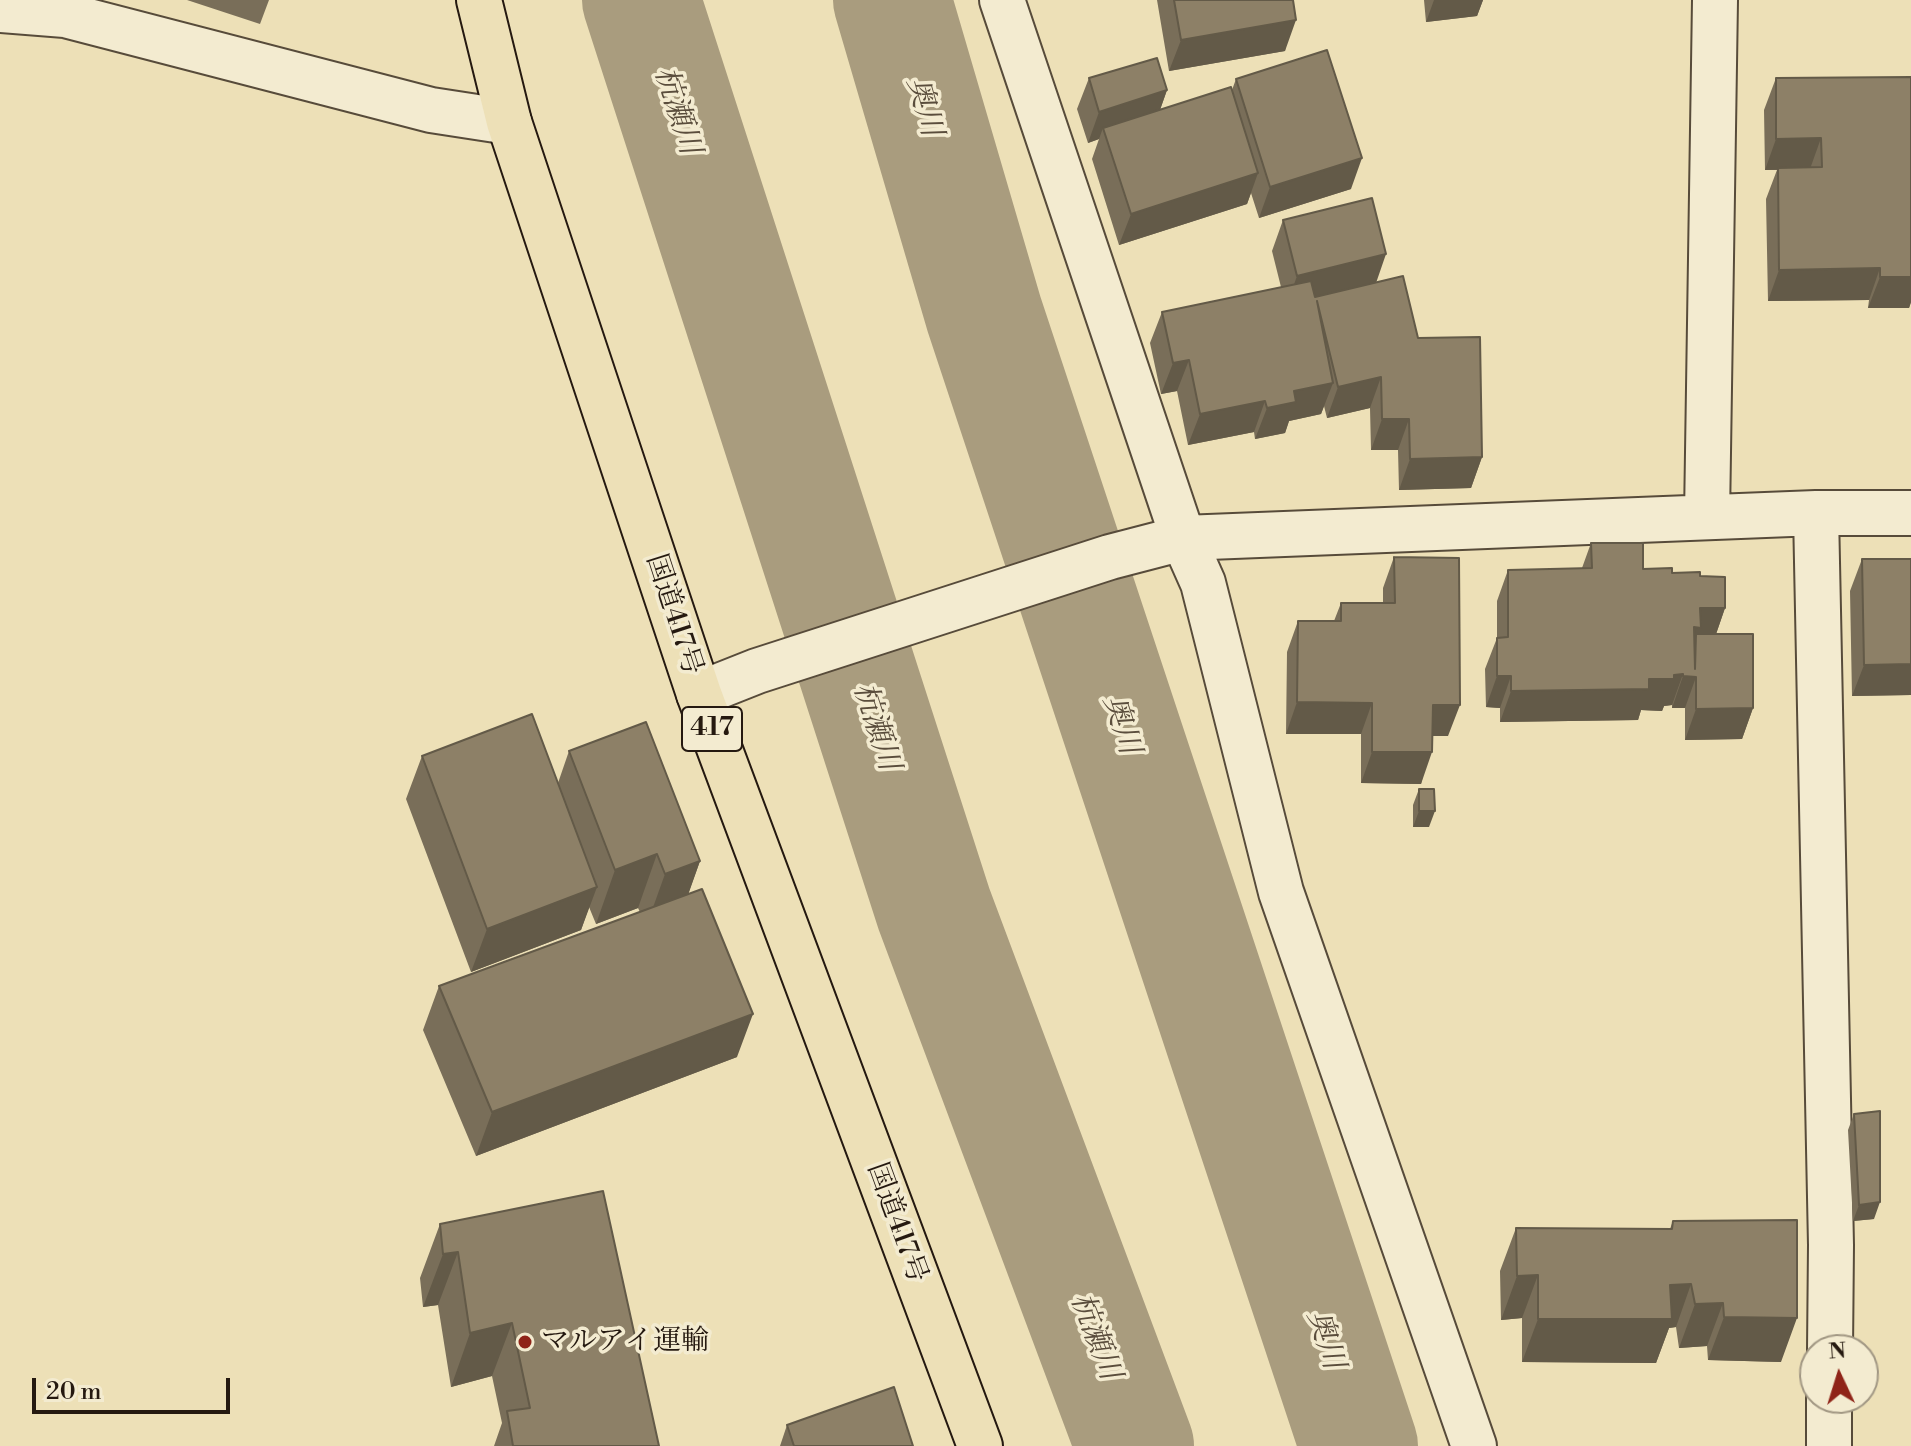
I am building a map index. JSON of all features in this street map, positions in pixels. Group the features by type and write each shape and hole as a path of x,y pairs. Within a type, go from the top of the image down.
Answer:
{"highway":[{"name":"国道417号","path":"479,0 509,122 699,694 980,1446"}],"street":[{"path":"1002,0 1183,538 1203,583 1281,892 1474,1446"},
{"path":"1707,517 1715,0"},
{"path":"0,10 65,15 431,110 509,122"},
{"path":"699,694 757,671 1110,557 1183,538 1816,513 1911,513"},
{"path":"1816,513 1830,1334"},
{"path":"1829,1414 1829,1446"}],"building":[{"path":"1174,0 1293,0 1296,20 1181,40"},
{"path":"1327,50 1362,158 1270,187 1236,79"},
{"path":"1157,58 1167,90 1099,112 1089,78"},
{"path":"1911,77 1911,277 1880,277 1880,268 1779,270 1778,168 1822,167 1821,138 1776,139 1776,78"},
{"path":"1231,87 1258,173 1131,214 1103,128"},
{"path":"1372,198 1386,254 1297,276 1283,220"},
{"path":"1403,276 1418,338 1480,337 1482,457 1410,459 1409,419 1382,419 1381,377 1338,387 1317,301 1333,383 1294,391 1296,402 1267,408 1265,401 1200,414 1189,360 1173,363 1162,312 1311,281 1315,297"},
{"path":"1591,543 1643,543 1643,569 1672,568 1672,573 1700,572 1700,576 1725,577 1725,608 1700,608 1701,628 1694,627 1695,669 1696,634 1753,634 1753,708 1696,709 1696,677 1683,674 1674,675 1674,679 1649,679 1649,689 1511,691 1511,676 1497,676 1497,638 1508,637 1508,570 1592,568"},
{"path":"1394,557 1459,558 1460,705 1433,705 1432,752 1372,752 1372,703 1297,702 1298,621 1341,621 1341,603 1395,603"},
{"path":"1862,559 1911,559 1911,664 1864,665"},
{"path":"532,714 597,887 487,929 422,756"},
{"path":"646,722 700,861 665,874 657,854 615,870 569,751"},
{"path":"1419,789 1434,789 1435,811 1419,811"},
{"path":"702,889 753,1014 492,1112 439,986"},
{"path":"1880,1111 1880,1202 1859,1205 1854,1114"},
{"path":"603,1191 659,1446 513,1446 507,1411 530,1408 512,1323 470,1333 458,1252 443,1254 440,1224"},
{"path":"1797,1220 1797,1318 1724,1317 1723,1303 1695,1304 1691,1284 1670,1285 1672,1319 1538,1319 1538,1275 1517,1276 1516,1228 1672,1229 1673,1221"},
{"path":"894,1387 913,1446 794,1446 787,1425"}],"waterway":[{"name":"杭瀬川","path":"641,0 934,909 1135,1446"},
{"name":"奥川","path":"892,0 984,314 1359,1446"}],"place":[{"name":"マルアイ運輸","path":"525,1342"}]}
